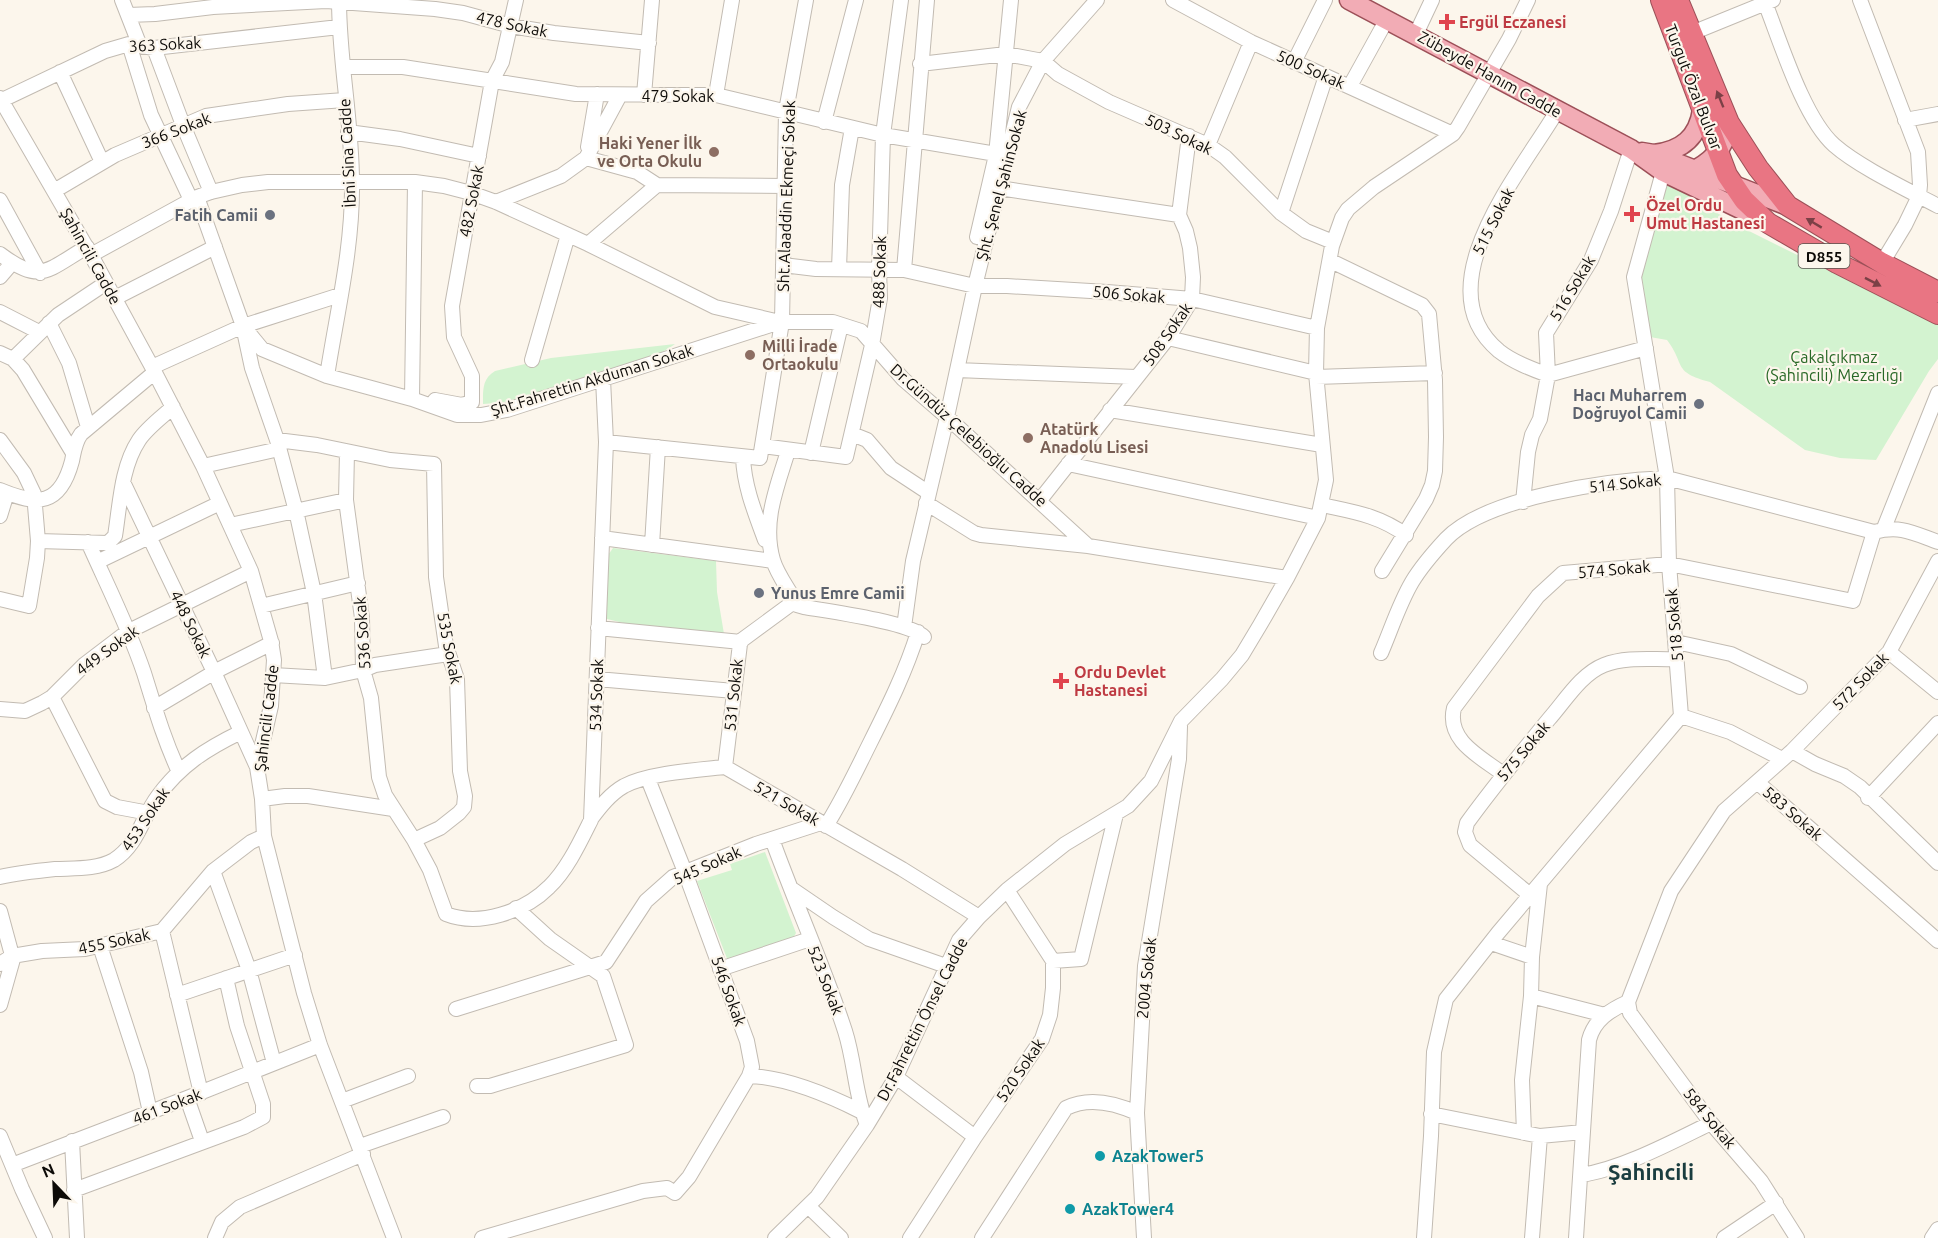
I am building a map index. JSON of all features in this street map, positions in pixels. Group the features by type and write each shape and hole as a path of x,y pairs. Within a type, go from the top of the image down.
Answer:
{"highway":[{"name":"Turgut Özal Bulvar","path":"1660,0 1730,180"},
{"name":"Turgut Özal Bulvar","path":"1678,0 1729,123 1758,168"},
{"name":"Zübeyde Hanım Cadde","path":"1758,168 1788,206 1882,263 1938,292"},
{"name":"Zübeyde Hanım Cadde","path":"1730,180 1744,200 1768,223 1837,263 1938,314"}],"main road":[{"name":"Zübeyde Hanım Cadde","path":"1349,0 1368,4 1387,19 1631,149 1668,175 1768,223"},
{"path":"1654,154 1673,151 1686,143 1697,129 1702,110"},
{"path":"1668,175 1695,170 1707,163 1718,152 1729,123"},
{"name":"Zübeyde Hanım Cadde","path":"1631,149 1654,154 1695,170 1730,180 1788,206"}],"street":[{"path":"122,0 141,46 183,125 212,192"},
{"name":"482 Sokak","path":"412,399 423,398 462,405 472,402 472,376 454,337 452,306 492,81 502,62 512,26 516,0"},
{"path":"644,95 652,0"},
{"path":"717,95 732,0"},
{"name":"Sht.Alaaddin Ekmeçi Sokak","path":"761,452 781,322 786,111 806,0"},
{"path":"825,122 856,0"},
{"name":"488 Sokak","path":"606,442 743,457 761,452 788,451 846,457 872,345 880,298 883,135 901,0"},
{"path":"904,270 927,0"},
{"name":"Şht. Şenel ŞahinSokak","path":"904,627 913,561 999,188 1011,0"},
{"name":"Şht. Şenel ŞahinSokak","path":"975,286 972,263 1002,155 1019,107 1043,61 1097,0"},
{"name":"500 Sokak","path":"1173,0 1251,42 1452,134"},
{"path":"1294,62 1325,0"},
{"path":"1416,34 1432,0"},
{"name":"Dr.Fahrettin Önsel Cadde","path":"775,1238 818,1197 867,1125 896,1077 959,940 1007,890 1065,844 1116,814 1136,799 1151,781 1181,721 1222,680 1242,655 1287,578 1319,512 1326,480 1316,375 1317,328 1334,242 1342,218 1358,199 1374,186 1452,134 1509,39 1528,0"},
{"path":"1860,0 1918,152 1919,196 1882,263"},
{"name":"478 Sokak","path":"128,15 275,3 339,1 463,13 512,26 554,33 649,43"},
{"name":"İbni Sina Cadde","path":"327,376 348,246 352,182 339,27 339,1"},
{"path":"1692,33 1768,1 1814,121 1834,145 1864,165 1938,206"},
{"path":"1350,86 1387,19"},
{"name":"363 Sokak","path":"0,100 105,51 339,27"},
{"path":"1208,145 1251,42"},
{"path":"141,46 152,115 215,247 243,326 252,369 277,441 296,510 314,593 325,678"},
{"path":"920,64 1006,54 1043,61"},
{"name":"503 Sokak","path":"1043,61 1058,74 1109,102 1208,145 1224,157 1281,213 1306,231 1334,242"},
{"name":"479 Sokak","path":"343,67 403,67 576,94 717,95 883,135 1002,155"},
{"path":"60,72 102,162"},
{"path":"1281,213 1326,76"},
{"path":"586,158 597,94"},
{"path":"496,202 561,176 586,158 620,95"},
{"name":"Şahincili Cadde","path":"0,100 89,251 154,370 203,466 251,572 272,643 271,706 257,767 264,836 320,1045 394,1238"},
{"name":"366 Sokak","path":"54,191 102,162 206,116 288,104 345,100"},
{"name":"515 Sokak","path":"1548,375 1518,363 1500,352 1491,343 1474,315 1469,284 1475,251 1505,193 1557,111"},
{"path":"1905,120 1938,114"},
{"path":"839,269 842,185 852,128"},
{"path":"348,132 400,139 479,156"},
{"name":"508 Sokak","path":"1040,500 1168,338 1192,300 1193,277 1190,248 1179,215 1189,136"},
{"name":"516 Sokak","path":"1523,502 1528,452 1532,435 1540,419 1548,375 1546,333 1591,260 1611,211 1631,149"},
{"path":"586,158 637,172 657,185 786,186"},
{"name":"518 Sokak","path":"1668,175 1634,272 1667,478 1669,564 1681,716"},
{"name":"Dr.Gündüz Çelebioğlu Cadde","path":"40,273 194,199 242,185 268,182 415,182 471,193 588,244 715,306 781,322 833,322 861,332 903,379 1040,500 1088,546"},
{"path":"412,399 415,182"},
{"path":"588,244 657,185"},
{"path":"999,188 1179,215"},
{"path":"0,201 40,273"},
{"path":"532,360 568,235"},
{"path":"115,298 215,247"},
{"path":"0,254 12,263 29,271 40,273"},
{"path":"1330,261 1422,305 1429,314 1435,373 1435,471 1426,499 1382,571"},
{"path":"0,277 12,263"},
{"name":"506 Sokak","path":"783,265 904,270 975,286 1096,291 1192,300 1317,328"},
{"path":"13,359 71,305 106,284"},
{"path":"0,516 3,492 21,499 48,498 56,493 68,474 78,439 88,427 154,370 243,326 340,295"},
{"path":"0,312 44,328 59,340 73,374 88,427"},
{"name":"Şht.Fahrettin Akduman Sokak","path":"243,326 262,349 327,376 412,399 448,413 481,415 507,410 781,322"},
{"path":"811,453 841,325"},
{"path":"1168,338 1316,375 1435,373"},
{"path":"1548,375 1646,348"},
{"path":"0,352 13,359 28,378 73,453"},
{"path":"957,370 1136,377"},
{"name":"534 Sokak","path":"446,915 471,920 500,915 531,901 550,886 591,820 606,442 603,379"},
{"path":"1879,530 1938,393"},
{"path":"38,541 108,543 115,536 123,482 131,455 140,438 173,407"},
{"path":"1110,410 1322,446"},
{"path":"852,434 867,440 891,468 974,533 1088,546 1287,578"},
{"path":"0,440 24,473 32,489 38,541 35,576 29,606 0,599"},
{"path":"203,466 277,441 347,452"},
{"path":"652,545 658,447"},
{"path":"774,561 768,531 772,506 788,451"},
{"name":"535 Sokak","path":"347,452 397,461 434,464 436,577 448,654 457,679 460,771 464,804 463,810 441,828 414,840"},
{"name":"536 Sokak","path":"347,452 346,500 362,618 363,670 371,698 379,777 385,795 430,870 446,915"},
{"path":"743,457 745,481 751,504 774,561 797,605 904,627 922,634 846,791 824,824"},
{"path":"1068,464 1319,512 1368,514 1394,526 1406,535"},
{"name":"514 Sokak","path":"1381,653 1412,582 1447,538 1462,526 1482,516 1573,488 1640,479 1667,478 1879,530 1905,530 1938,542"},
{"name":"448 Sokak","path":"123,482 257,767"},
{"path":"230,525 346,500"},
{"path":"99,567 149,538 220,503"},
{"name":"574 Sokak","path":"1503,774 1464,745 1452,726 1454,708 1538,596 1563,573 1669,564 1853,601 1879,530"},
{"path":"602,538 774,561"},
{"path":"88,542 144,672 154,708 179,772"},
{"name":"572 Sokak","path":"1757,782 1787,755 1889,652 1938,561"},
{"name":"449 Sokak","path":"0,709 25,711 52,696 85,664 128,632 251,572"},
{"path":"261,606 358,583"},
{"name":"531 Sokak","path":"725,767 738,649 741,642 795,601"},
{"path":"598,628 741,642"},
{"path":"1676,642 1731,654 1800,687"},
{"path":"154,708 214,672 272,643"},
{"path":"1889,652 1938,692"},
{"path":"273,675 325,678 363,670 375,665 448,654"},
{"name":"575 Sokak","path":"1535,890 1470,845 1465,832 1467,823 1503,774 1575,688 1594,670 1626,660 1677,659"},
{"path":"597,679 734,691"},
{"path":"52,696 105,801 117,807 149,813"},
{"path":"1424,1238 1434,1052 1446,999 1672,724 1681,716 1730,732 1844,776 1860,787 1868,798 1938,863"},
{"name":"2004 Sokak","path":"1144,1238 1137,1113 1145,966 1179,759 1181,721"},
{"path":"1868,798 1933,738 1938,723"},
{"name":"453 Sokak","path":"0,877 34,871 89,867 113,861 132,842 158,796 179,772 207,749 241,732"},
{"path":"591,820 602,805 624,787 648,778 725,767"},
{"name":"521 Sokak","path":"725,767 979,917"},
{"name":"546 Sokak","path":"648,778 685,872 750,1052 752,1067 749,1076"},
{"name":"583 Sokak","path":"1629,1000 1671,891 1724,811 1757,782 1938,941"},
{"path":"262,799 309,796 393,809"},
{"path":"1007,890 1053,961 1081,959 1116,814"},
{"name":"545 Sokak","path":"456,1009 606,962 646,901 673,877 772,839 824,824"},
{"name":"455 Sokak","path":"0,964 12,956 100,946 162,931 213,871 251,842 264,836"},
{"name":"523 Sokak","path":"772,839 845,1031 855,1068 860,1111 867,1125"},
{"path":"213,871 249,970 274,1063"},
{"path":"792,889 869,939 946,966"},
{"path":"1524,1133 1522,1080 1530,996 1535,890"},
{"path":"477,1086 489,1086 626,1046 603,976 550,939 516,908"},
{"path":"0,910 12,956 12,968 0,1005"},
{"path":"162,931 201,1093"},
{"path":"720,969 810,939"},
{"path":"1491,942 1532,957"},
{"path":"100,946 141,1072 150,1112"},
{"path":"177,995 295,955"},
{"name":"520 Sokak","path":"910,1238 1042,1039 1047,1028 1053,988 1053,961"},
{"path":"74,1190 259,1120 264,1114 263,1104 237,1026 226,978"},
{"path":"1530,996 1605,1015"},
{"path":"1576,1238 1589,1040 1595,1023 1629,1000"},
{"name":"584 Sokak","path":"1629,1000 1630,1013 1712,1123 1761,1181 1797,1238"},
{"name":"461 Sokak","path":"12,1165 320,1045"},
{"path":"342,1101 408,1076"},
{"path":"482,1238 643,1191 667,1188 675,1193 689,1177 749,1076 766,1077 788,1083 860,1111"},
{"path":"896,1077 975,1137"},
{"path":"187,1098 202,1141"},
{"path":"982,1238 1066,1108 1073,1105 1098,1103 1125,1108 1137,1113"},
{"path":"1431,1114 1540,1136 1583,1131"},
{"path":"214,1238 222,1222 240,1207 361,1150 443,1117"},
{"path":"1581,1175 1646,1154 1712,1123"},
{"path":"0,1136 45,1238"},
{"path":"1532,1238 1540,1136"},
{"path":"72,1141 77,1238"},
{"path":"1724,1238 1776,1203"},
{"path":"808,1206 841,1238"},
{"path":"1932,1238 1938,1229"}],"green space":[{"name":"Çakalçıkmaz (Şahincili) Mezarlığı","path":"1664,181 1739,226 1938,325 1938,359 1876,460 1840,458 1805,450 1710,382 1690,375 1681,367 1667,340 1650,337 1639,283"},
{"path":"675,344 647,359 596,373 541,393 498,403 483,404 485,381 495,371 551,358"},
{"path":"613,548 716,561 717,592 724,634 632,625 607,619 606,558"},
{"path":"765,852 796,933 792,940 728,961 697,881 732,870 730,864"}],"place":[{"name":"Ergül Eczanesi","path":"1447,22"},
{"name":"Haki Yener İlk ve Orta Okulu","path":"714,152"},
{"name":"Özel Ordu Umut Hastanesi","path":"1632,214"},
{"name":"Fatih Camii","path":"270,215"},
{"name":"Milli İrade Ortaokulu","path":"750,355"},
{"name":"Hacı Muharrem Doğruyol Camii","path":"1699,404"},
{"name":"Atatürk Anadolu Lisesi","path":"1028,438"},
{"name":"Yunus Emre Camii","path":"759,593"},
{"name":"Ordu Devlet Hastanesi","path":"1061,681"},
{"name":"AzakTower5","path":"1100,1156"},
{"name":"AzakTower4","path":"1070,1209"}],"district":[{"name":"Şahincili","path":"1651,1171"}]}
